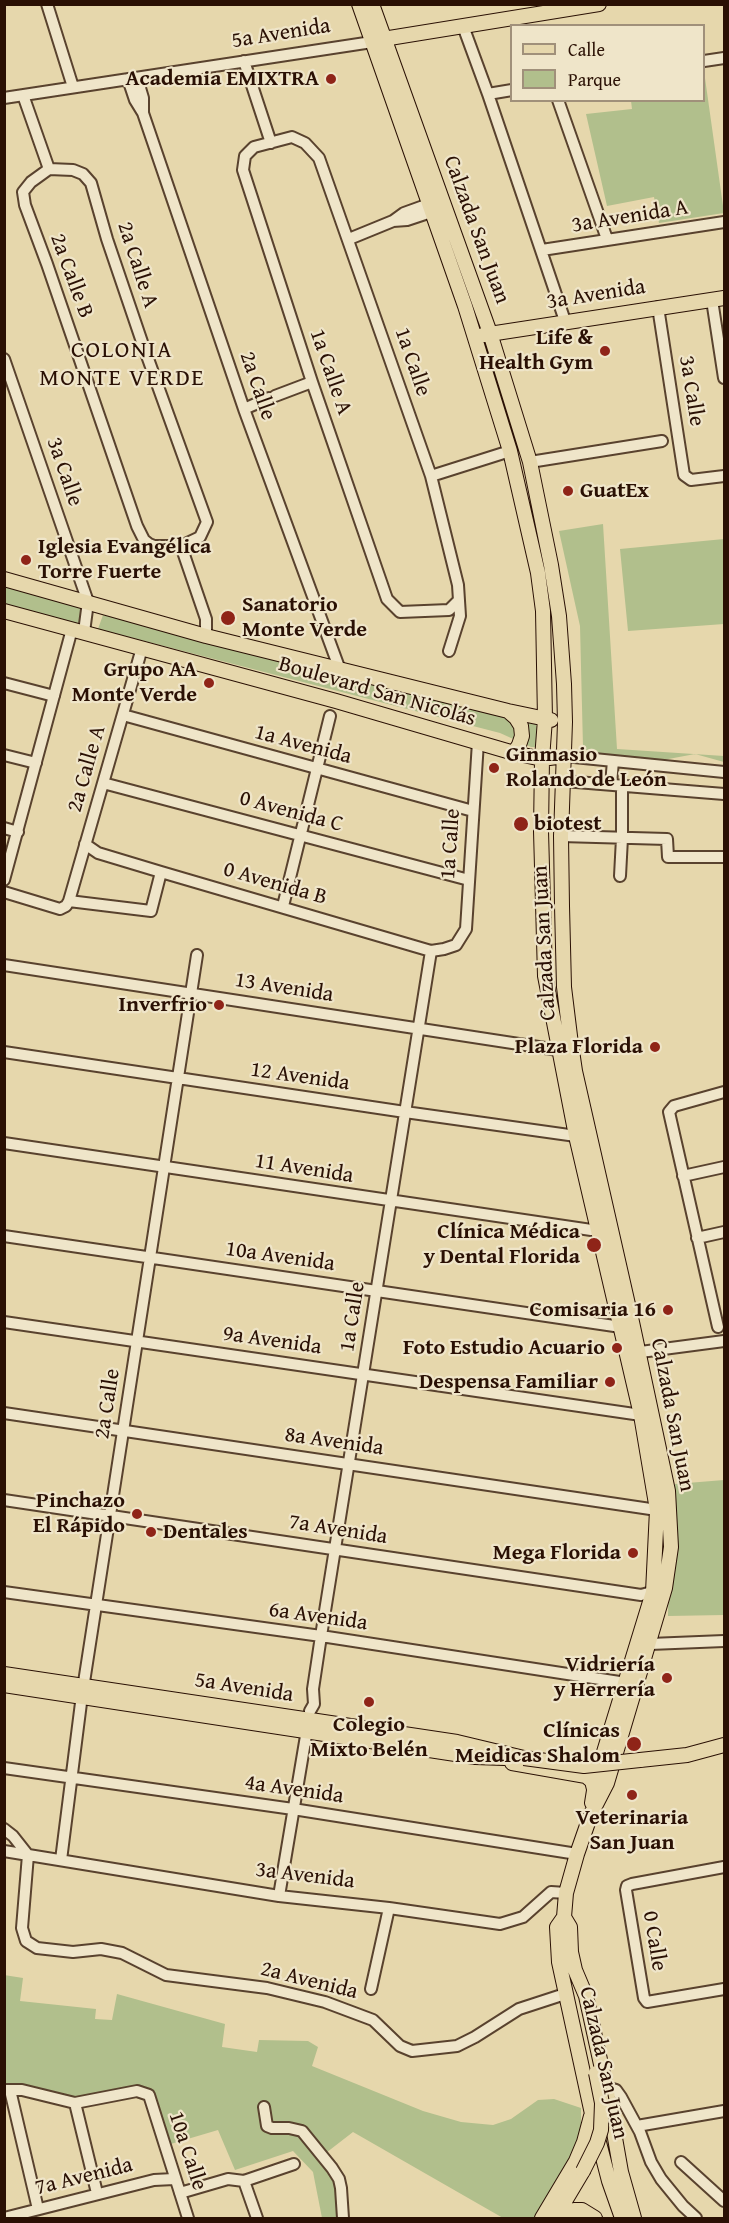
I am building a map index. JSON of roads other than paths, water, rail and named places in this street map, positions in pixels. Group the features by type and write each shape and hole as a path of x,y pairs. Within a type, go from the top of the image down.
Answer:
{"main road":[{"name":"Calzada San Juan","path":"359,4 378,40 490,333 530,462 559,616 565,722 561,836 563,960 582,1134 598,1231 615,1304 627,1325"},
{"name":"Calzada San Juan","path":"372,4 378,40 430,208 475,336 510,451 538,573 543,611 545,719 541,831 545,976 558,1050 582,1134 627,1325 657,1510 659,1590 650,1644 607,1783 591,1814 577,1854 566,1893 564,1917 557,1927 556,1942 592,2111 609,2181 622,2218"},
{"name":"5a Avenida","path":"378,40 463,26 548,8 599,4"},
{"name":"3a Avenida","path":"475,336 718,299"},
{"name":"Boulevard San Nicolás","path":"4,579 206,636 508,711 565,722"},
{"name":"Boulevard San Nicolás","path":"4,611 514,753 542,759 564,756"},
{"path":"508,711 521,726 522,736 514,753"},
{"path":"545,976 554,987 556,1007 561,1020 570,1025"},
{"name":"Calzada San Juan","path":"591,1814 602,1757 659,1590 671,1547 668,1491 632,1353"},
{"name":"5a Avenida","path":"4,1674 83,1690 309,1721 476,1751 584,1766 687,1755 724,1744"},
{"name":"5a Avenida","path":"4,1685 83,1690"},
{"name":"5a Avenida","path":"476,1751 573,1763 591,1762 602,1757"},
{"name":"5a Avenida","path":"476,1751 586,1776 592,1781 594,1789"},
{"name":"Calzada San Juan","path":"564,1917 570,1927 571,1952 580,1984 586,1996 607,2090 621,2172 634,2218"},
{"path":"555,2218 583,2171 601,2130 602,2103 579,1997 580,1984"},
{"path":"588,2092 607,2090"},
{"path":"542,2218 576,2162 592,2111"},
{"path":"555,2218 567,2211 582,2210 596,2218"}],"street":[{"path":"47,4 73,87"},
{"path":"463,26 565,321"},
{"name":"5a Avenida","path":"5,98 378,40"},
{"path":"705,61 724,58"},
{"path":"244,61 271,143"},
{"name":"2a Calle","path":"132,78 143,98 143,113 244,409 340,670"},
{"path":"488,94 510,90"},
{"path":"24,95 49,169"},
{"path":"559,102 607,239"},
{"name":"1a Calle","path":"271,143 292,137 305,143 320,158 349,239 431,476 458,585 460,616 449,651"},
{"name":"1a Calle A","path":"271,143 254,147 245,156 243,170 312,382 387,599 400,612 449,610 458,602"},
{"name":"2a Calle B","path":"49,169 31,182 23,192 25,205 137,526 149,544 181,546"},
{"name":"2a Calle A","path":"49,169 73,170 83,174 91,183 107,239 152,371 207,522 200,537 181,546"},
{"path":"349,239 393,221 404,213 430,208"},
{"name":"3a Avenida A","path":"542,250 724,222"},
{"path":"718,299 724,378"},
{"name":"3a Calle","path":"658,307 684,475 687,479 724,476"},
{"name":"3a Calle","path":"4,359 88,603 54,696 4,880"},
{"path":"244,409 312,382"},
{"path":"530,462 662,441"},
{"path":"431,476 510,451"},
{"path":"181,546 206,619 206,636"},
{"name":"2a Calle A","path":"69,901 142,648"},
{"path":"4,683 54,696"},
{"name":"1a Avenida","path":"123,715 473,811"},
{"path":"283,906 330,716"},
{"name":"1a Calle","path":"279,1896 309,1721 314,1704 313,1689 321,1636 431,951 456,945 465,929 478,742"},
{"path":"4,755 36,764"},
{"path":"564,756 724,771"},
{"path":"613,761 622,838 620,876"},
{"path":"564,781 724,794"},
{"name":"0 Avenida C","path":"103,783 469,880"},
{"path":"4,828 18,832"},
{"path":"561,836 667,839 668,857 724,857"},
{"name":"0 Avenida B","path":"85,844 98,853 431,951"},
{"path":"4,892 60,909 69,901 151,911 161,872"},
{"name":"2a Calle","path":"61,1860 83,1690 197,955"},
{"name":"13 Avenida","path":"4,965 558,1050"},
{"name":"12 Avenida","path":"4,1052 405,1112 582,1134"},
{"path":"718,1327 669,1112 670,1108 724,1092"},
{"name":"11 Avenida","path":"4,1143 598,1231"},
{"path":"683,1176 724,1167"},
{"path":"697,1238 724,1232"},
{"name":"10a Avenida","path":"4,1236 376,1291 627,1325"},
{"name":"9a Avenida","path":"4,1322 641,1415"},
{"path":"632,1353 724,1341"},
{"name":"8a Avenida","path":"4,1413 657,1510"},
{"name":"7a Avenida","path":"4,1500 641,1595 659,1590"},
{"name":"6a Avenida","path":"4,1592 321,1636 626,1683"},
{"path":"650,1644 724,1641"},
{"name":"4a Avenida","path":"4,1768 293,1809 577,1854"},
{"path":"4,1829 13,1836 28,1855"},
{"path":"4,1851 28,1855"},
{"name":"3a Avenida","path":"28,1855 279,1896 389,1908 500,1924 523,1917 551,1892 566,1893"},
{"name":"2a Avenida","path":"28,1855 22,1928 26,1941 37,1948 73,1952 100,1949 123,1953 166,1975 267,1988 325,2002 373,2020 400,2046 418,2051 457,2046 519,2009 566,1994"},
{"name":"0 Calle","path":"724,1867 627,1886 626,1890 644,1998 647,2002 724,1989"},
{"path":"371,1989 389,1908"},
{"path":"38,2209 7,2090 22,2090 75,2103 97,2193"},
{"path":"607,2090 619,2094 661,2179 696,2218"},
{"name":"10a Calle","path":"75,2103 137,2091 149,2095 188,2218"},
{"path":"264,2107 267,2126 302,2131 332,2168 339,2179 341,2188 343,2218"},
{"path":"637,2127 724,2111"},
{"path":"681,2162 724,2201"},
{"path":"180,2193 228,2179 244,2181 294,2164"},
{"name":"7a Avenida","path":"4,2218 97,2193 154,2180 174,2178"},
{"path":"244,2181 257,2218"}],"place":[{"name":"Academia EMIXTRA","path":"331,79"},
{"name":"Life & Health Gym","path":"605,351"},
{"name":"GuatEx","path":"568,491"},
{"name":"Iglesia Evangélica Torre Fuerte","path":"26,560"},
{"name":"Sanatorio Monte Verde","path":"228,618"},
{"name":"Grupo AA Monte Verde","path":"209,683"},
{"name":"Ginmasio Rolando de León","path":"494,768"},
{"name":"biotest","path":"521,824"},
{"name":"Inverfrio","path":"219,1005"},
{"name":"Plaza Florida","path":"655,1047"},
{"name":"Clínica Médica y Dental Florida","path":"594,1245"},
{"name":"Comisaria 16","path":"668,1310"},
{"name":"Foto Estudio Acuario","path":"617,1348"},
{"name":"Despensa Familiar","path":"610,1382"},
{"name":"Pinchazo El Rápido","path":"137,1514"},
{"name":"Dentales","path":"151,1532"},
{"name":"Mega Florida","path":"633,1553"},
{"name":"Vidriería y Herrería","path":"667,1678"},
{"name":"Colegio Mixto Belén","path":"369,1702"},
{"name":"Clínicas Meidicas Shalom","path":"634,1744"},
{"name":"Veterinaria San Juan","path":"632,1795"}],"district":[{"name":"COLONIA MONTE VERDE","path":"122,365"}]}
